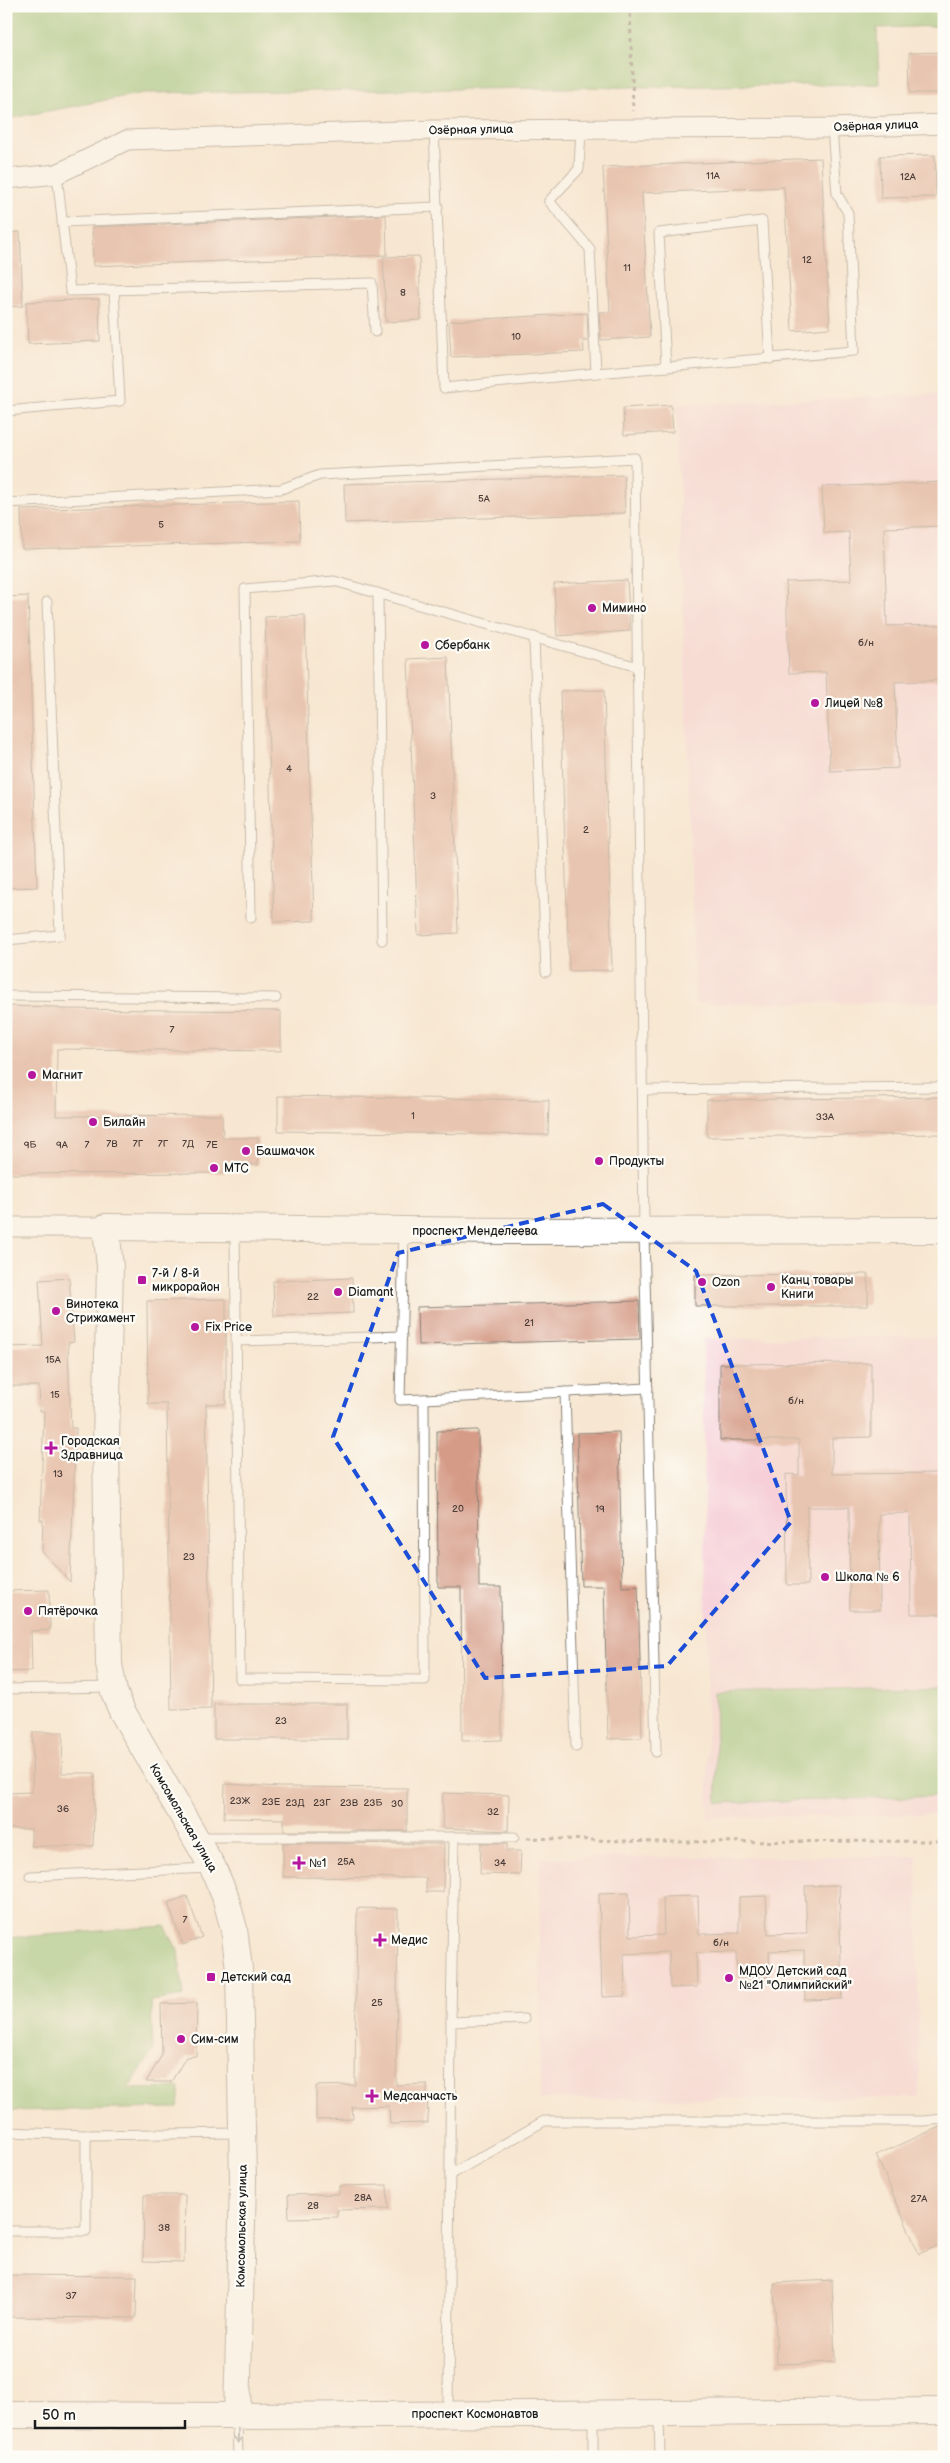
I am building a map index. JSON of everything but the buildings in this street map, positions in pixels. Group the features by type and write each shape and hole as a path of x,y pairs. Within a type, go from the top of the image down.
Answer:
{"street":[{"name":"Озёрная улица","path":"6,179 57,174 127,140 434,130 832,128 944,124"},
{"name":"проспект Менделеева","path":"6,1227 644,1231 944,1230"},
{"name":"Комсомольская улица","path":"106,1227 110,1267 106,1441 109,1664 113,1687 134,1735 213,1868 225,1896 232,1920 239,1969 243,2133 237,2416"},
{"name":"проспект Космонавтов","path":"6,2415 237,2416 944,2411"}],"lane":[{"path":"434,130 444,388 854,351 848,213 837,194 832,128"},
{"path":"581,129 579,169 550,201 590,249 596,373"},
{"path":"57,174 70,291 372,283 375,332"},
{"path":"62,222 438,208"},
{"path":"666,367 659,233 762,221 770,358"},
{"path":"6,411 120,401 114,290"},
{"path":"6,503 281,489 320,475 635,458 644,1231 656,1752"},
{"path":"251,918 245,589 334,581 638,667"},
{"path":"378,593 382,940"},
{"path":"6,940 60,935 47,602"},
{"path":"534,637 546,972"},
{"path":"6,996 276,998"},
{"path":"643,1090 944,1087"},
{"path":"235,1229 240,1679 425,1680 424,1399"},
{"path":"404,1230 400,1400 648,1388"},
{"path":"236,1341 402,1336"},
{"path":"565,1392 576,1747"},
{"path":"6,1689 113,1687"},
{"path":"196,1837 514,1837"},
{"path":"448,2414 454,1837"},
{"path":"30,1876 213,1868"},
{"path":"451,2022 524,2020"},
{"path":"450,2175 544,2121 923,2122 944,2119"},
{"path":"6,2132 86,2135 243,2133"},
{"path":"6,2231 86,2231 86,2135"},
{"path":"593,2413 593,2457"},
{"path":"659,2413 660,2457"},
{"path":"237,2416 238,2457"}],"path":[{"path":"630,6 634,128"},
{"path":"514,1837 658,1842 944,1841"}],"highlighted area":[{"path":"603,1204 696,1271 791,1522 667,1666 485,1678 333,1437 398,1253"}],"shaded area":[{"name":"Лицей №8","path":"944,394 944,1002 695,1004 677,405"},
{"name":"Школа № 6","path":"944,1336 944,1814 708,1818 703,1339"},
{"name":"МДОУ Детский сад №21 \"Олимпийский\"","path":"917,1856 919,2098 540,2099 540,1858"}],"green space":[{"path":"6,6 944,6 944,26 877,28 879,84 143,93 6,119"},
{"path":"944,1686 944,1796 717,1803 715,1692"},
{"path":"165,1926 178,1951 184,1996 151,2001 153,2051 128,2089 180,2088 178,2108 6,2111 6,1938"}],"place":[{"name":"Мимино","path":"592,608"},
{"name":"Сбербанк","path":"425,645"},
{"name":"Лицей №8","path":"815,703"},
{"name":"Магнит","path":"32,1075"},
{"name":"Билайн","path":"93,1122"},
{"name":"Башмачок","path":"246,1151"},
{"name":"Продукты","path":"599,1161"},
{"name":"МТС","path":"214,1168"},
{"name":"7-й / 8-й микрорайон","path":"142,1280"},
{"name":"Ozon","path":"702,1282"},
{"name":"Канц товары Книги","path":"771,1287"},
{"name":"Diamant","path":"338,1292"},
{"name":"Винотека Стрижамент","path":"56,1311"},
{"name":"Fix Price","path":"195,1327"},
{"name":"Городская Здравница","path":"51,1448"},
{"name":"Школа № 6","path":"825,1577"},
{"name":"Пятёрочка","path":"28,1611"},
{"name":"№1","path":"299,1863"},
{"name":"Медис","path":"380,1940"},
{"name":"Детский сад","path":"211,1977"},
{"name":"МДОУ Детский сад №21 \"Олимпийский\"","path":"729,1978"},
{"name":"Сим-сим","path":"181,2039"},
{"name":"Медсанчасть","path":"372,2096"}]}
